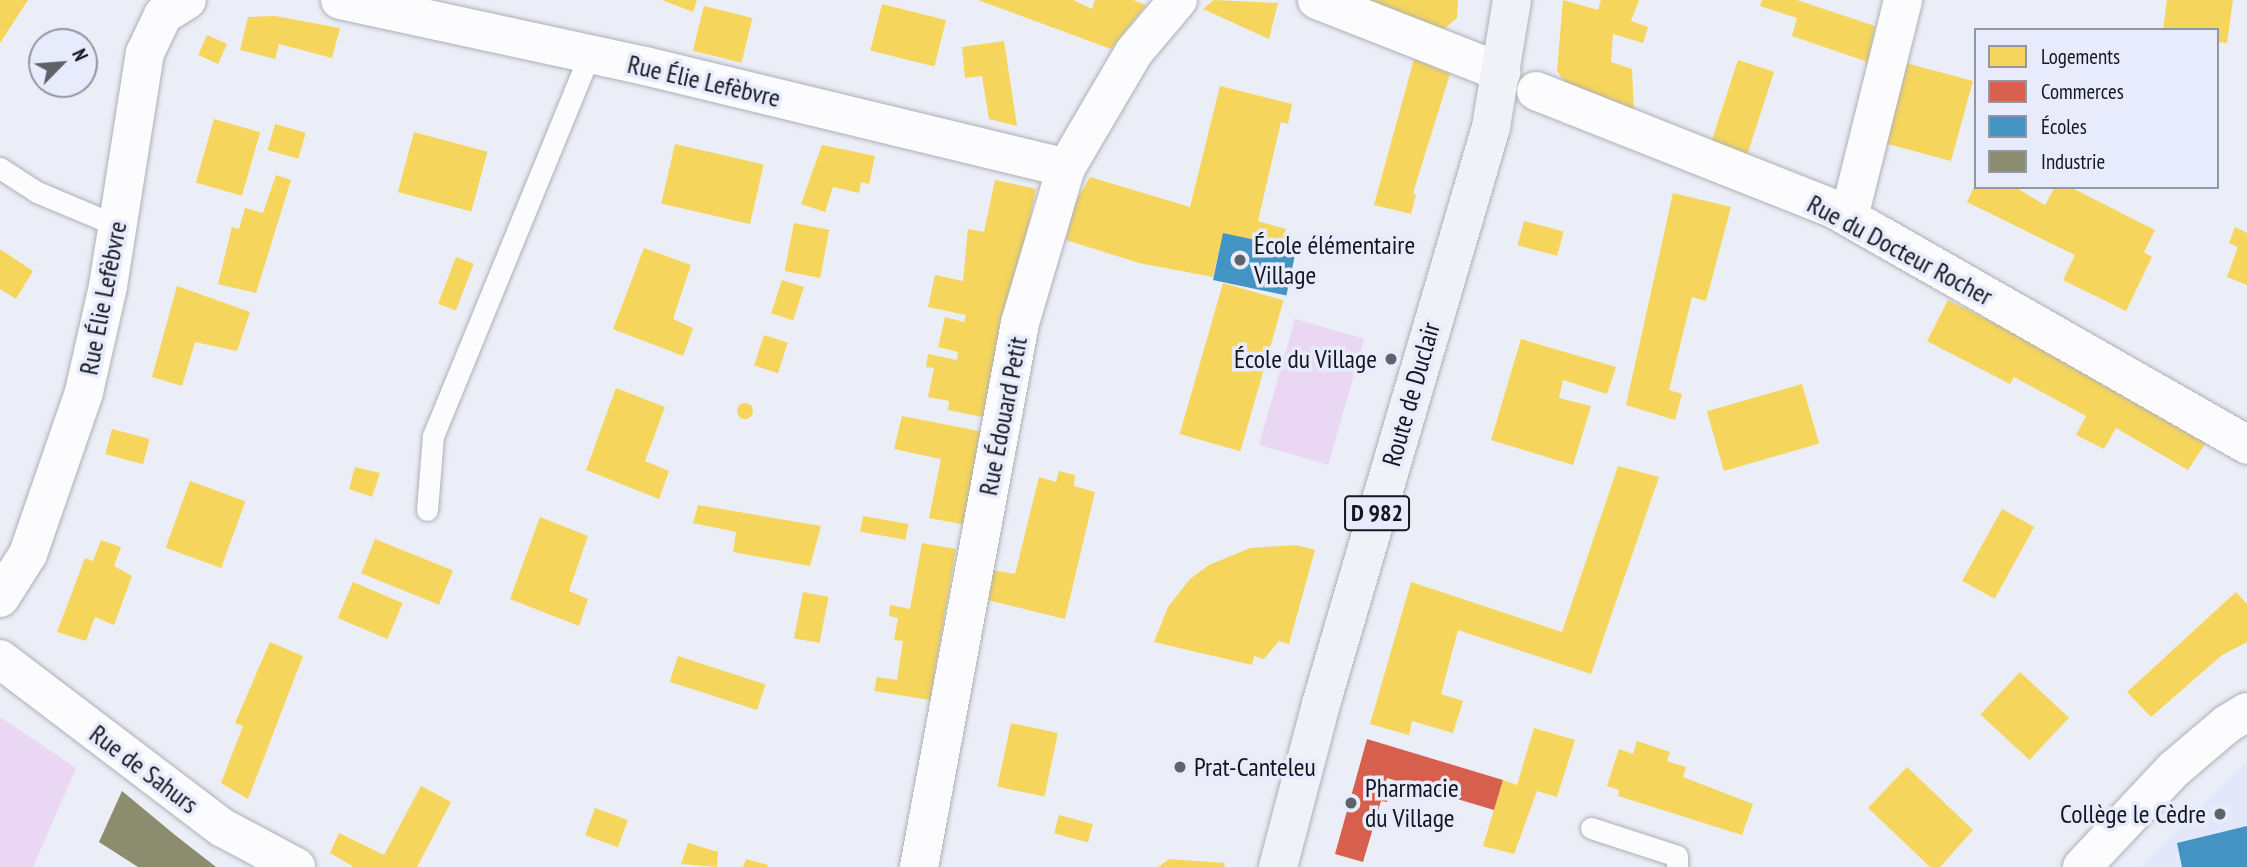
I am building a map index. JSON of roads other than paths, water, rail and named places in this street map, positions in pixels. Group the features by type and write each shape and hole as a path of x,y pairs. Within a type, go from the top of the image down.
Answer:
{"main road":[{"name":"Route de Duclair","path":"1278,867 1321,704 1491,127 1512,0"}],"street":[{"name":"Rue Élie Lefèbvre","path":"0,598 28,554 84,392 118,226 145,53 163,15 187,0"},
{"name":"Rue Élie Lefèbvre","path":"340,0 590,54 1066,168"},
{"name":"Rue Édouard Petit","path":"919,867 1020,323 1066,168 1135,52 1178,0"},
{"path":"1317,0 1501,72"},
{"path":"1849,218 1903,0"},
{"name":"Rue du Docteur Rocher","path":"1536,91 1582,107 1849,218 2247,445"},
{"name":"Rue de Sahurs","path":"0,659 223,828 296,867"},
{"path":"2082,867 2173,770 2227,724 2247,712"}],"lane":[{"path":"428,510 432,436 590,54"},
{"path":"0,168 37,192 118,226"},
{"path":"1591,828 1677,856 1677,867"}],"place":[{"name":"École élémentaire Village","path":"1240,260"},
{"name":"École du Village","path":"1391,359"},
{"name":"Prat-Canteleu","path":"1180,767"},
{"name":"Pharmacie du Village","path":"1351,803"},
{"name":"Collège le Cèdre","path":"2220,814"}]}
